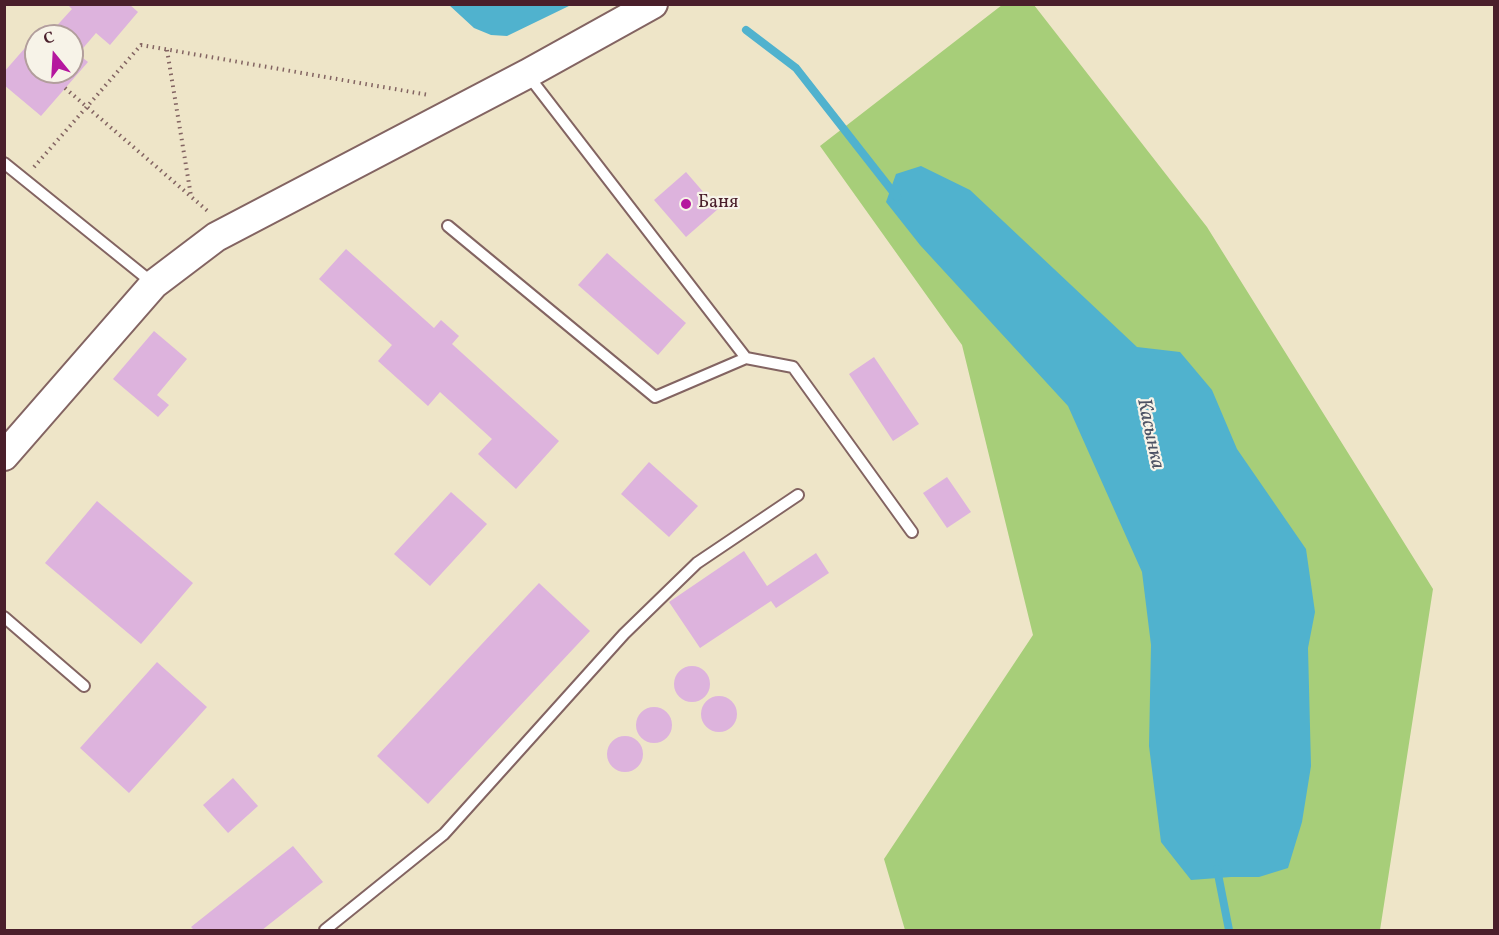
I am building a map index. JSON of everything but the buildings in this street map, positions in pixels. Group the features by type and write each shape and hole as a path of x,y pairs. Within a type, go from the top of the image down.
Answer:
{"street":[{"path":"4,456 154,284 216,237 527,74 653,4"}],"lane":[{"path":"527,74 746,358"},
{"path":"4,164 154,284"},
{"path":"448,226 655,397 746,358 793,367 912,532"},
{"path":"325,930 444,834 624,634 697,563 798,495"},
{"path":"4,617 84,686"}],"path":[{"path":"24,179 141,45 438,97"},
{"path":"167,50 191,197"},
{"path":"65,88 213,215"}],"green space":[{"path":"1002,5 1034,5 1207,227 1433,589 1380,930 905,930 884,859 1033,635 962,345 820,146"}],"water":[{"path":"449,5 571,5 507,36 491,35 474,28"},
{"path":"921,166 970,190 1137,347 1180,352 1212,390 1237,449 1306,549 1315,612 1308,648 1311,766 1302,822 1288,868 1259,877 1191,880 1161,842 1149,746 1151,645 1142,572 1068,406 920,245 886,202 896,174"}],"waterway":[{"name":"Касынка","path":"746,30 796,68 897,197"},
{"name":"Касынка","path":"1217,869 1229,930"}],"place":[{"name":"Баня","path":"686,204"}]}
